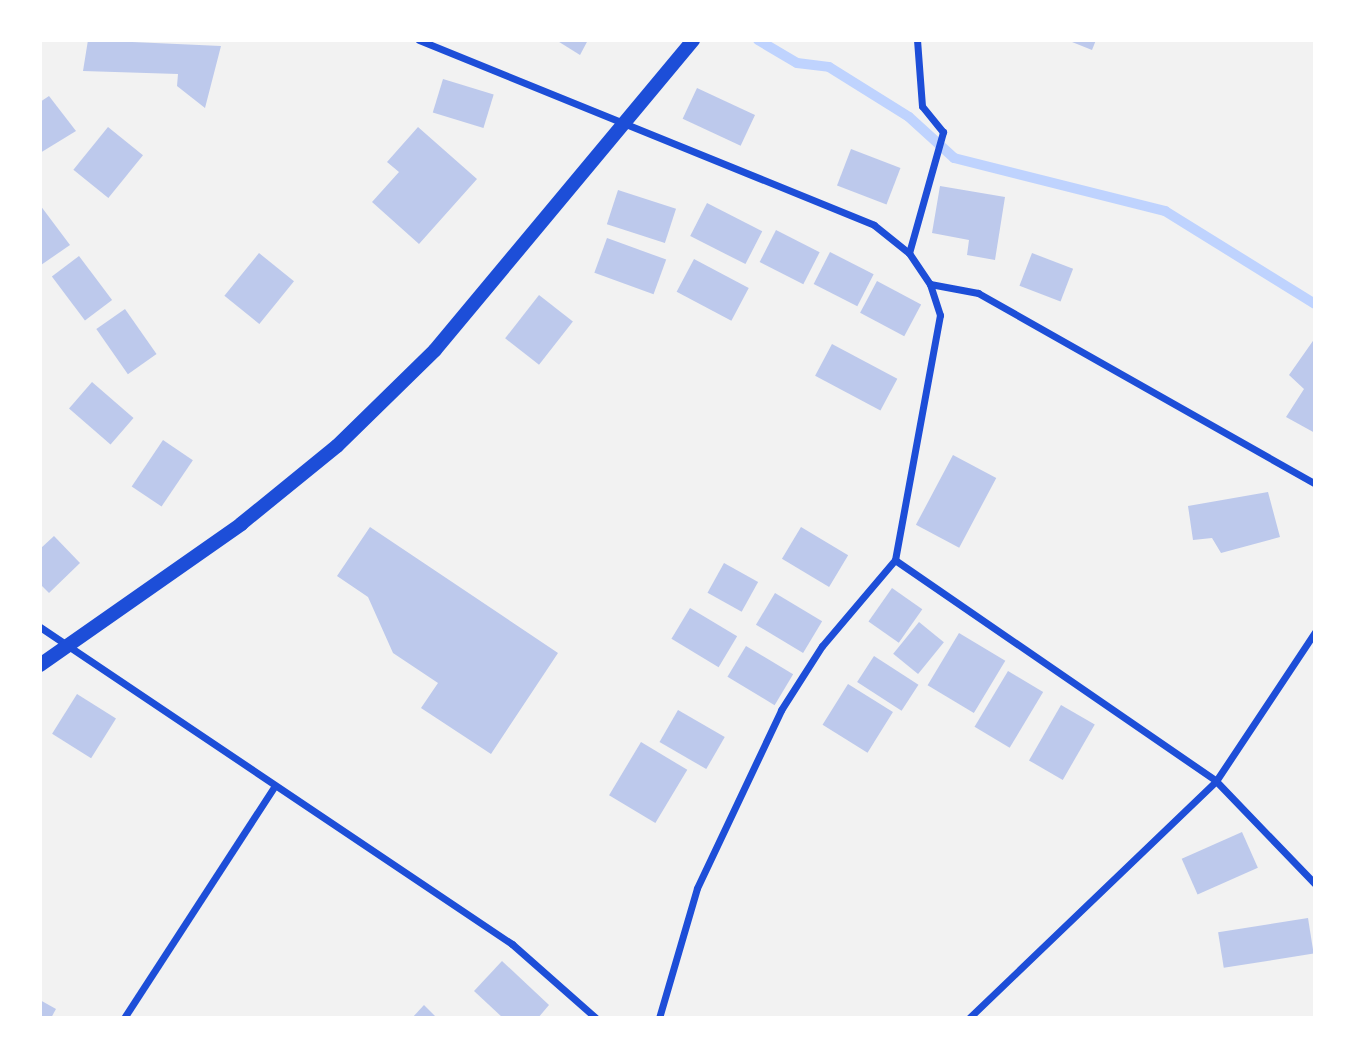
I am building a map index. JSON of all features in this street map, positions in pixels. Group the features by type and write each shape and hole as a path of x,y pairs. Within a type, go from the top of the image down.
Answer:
{"main road":[{"path":"40,665 242,524 337,446 435,350 693,40"}],"street":[{"path":"419,40 627,121 874,225 909,253 930,284 940,315 895,559 822,646 781,710 697,888 659,1018"},
{"path":"909,253 943,132 922,106 917,40"},
{"path":"930,284 978,293 1315,484"},
{"path":"895,559 1216,781 1315,884"},
{"path":"40,627 66,648 512,944 596,1018"},
{"path":"969,1018 1216,781 1315,632"},
{"path":"124,1018 274,787"}],"building":[{"path":"88,40 221,46 205,108 177,86 178,74 83,71"},
{"path":"556,40 588,40 580,55"},
{"path":"1067,40 1096,40 1092,50"},
{"path":"443,79 494,94 483,128 433,112"},
{"path":"697,88 755,115 741,146 683,119"},
{"path":"49,96 76,131 40,153 40,102"},
{"path":"108,127 143,155 108,198 73,170"},
{"path":"418,127 477,179 419,244 372,202 399,172 387,162"},
{"path":"851,149 900,168 887,204 837,185"},
{"path":"940,186 1005,197 995,260 967,255 969,240 932,233"},
{"path":"618,190 676,209 665,243 607,224"},
{"path":"707,203 762,231 745,264 690,236"},
{"path":"40,205 70,245 41,265 40,264"},
{"path":"776,230 820,252 803,284 760,262"},
{"path":"607,238 666,260 654,294 594,273"},
{"path":"830,252 874,274 857,306 814,284"},
{"path":"259,253 294,281 259,324 224,296"},
{"path":"1032,253 1073,269 1061,301 1019,286"},
{"path":"79,256 112,300 85,320 52,276"},
{"path":"694,259 749,288 731,321 677,292"},
{"path":"877,281 921,304 904,336 860,313"},
{"path":"539,295 573,321 539,365 505,338"},
{"path":"125,309 157,354 128,374 96,329"},
{"path":"1315,338 1315,433 1286,417 1304,389 1289,375"},
{"path":"832,344 897,379 880,411 815,376"},
{"path":"92,382 134,418 111,444 69,408"},
{"path":"163,440 193,460 162,507 132,486"},
{"path":"953,455 996,478 959,548 916,525"},
{"path":"1268,492 1280,537 1221,553 1212,538 1193,540 1188,506"},
{"path":"370,527 558,653 491,754 421,708 438,683 393,653 368,597 337,576"},
{"path":"801,527 848,555 829,587 782,559"},
{"path":"54,536 80,563 49,593 40,584 40,549"},
{"path":"724,563 758,582 742,612 708,593"},
{"path":"892,588 922,609 899,643 868,622"},
{"path":"775,593 822,621 803,653 756,625"},
{"path":"690,608 737,636 719,667 671,639"},
{"path":"919,622 944,642 918,674 893,654"},
{"path":"959,633 1005,661 974,713 928,685"},
{"path":"746,646 793,674 775,705 727,677"},
{"path":"874,656 918,685 902,711 857,682"},
{"path":"1008,671 1043,692 1010,748 975,727"},
{"path":"848,684 893,712 868,753 823,725"},
{"path":"77,694 116,718 91,758 52,734"},
{"path":"1061,705 1095,724 1063,780 1029,760"},
{"path":"678,710 725,737 706,769 660,742"},
{"path":"641,742 687,770 655,823 609,795"},
{"path":"1242,832 1258,868 1198,894 1182,859"},
{"path":"1308,918 1314,954 1224,968 1218,932"},
{"path":"502,961 549,1005 538,1018 503,1018 474,991"},
{"path":"40,1000 56,1009 51,1018 40,1018"},
{"path":"424,1005 437,1018 412,1018"}],"waterway":[{"path":"758,40 797,63 829,67 909,117 954,158 1165,211 1315,304"}]}
